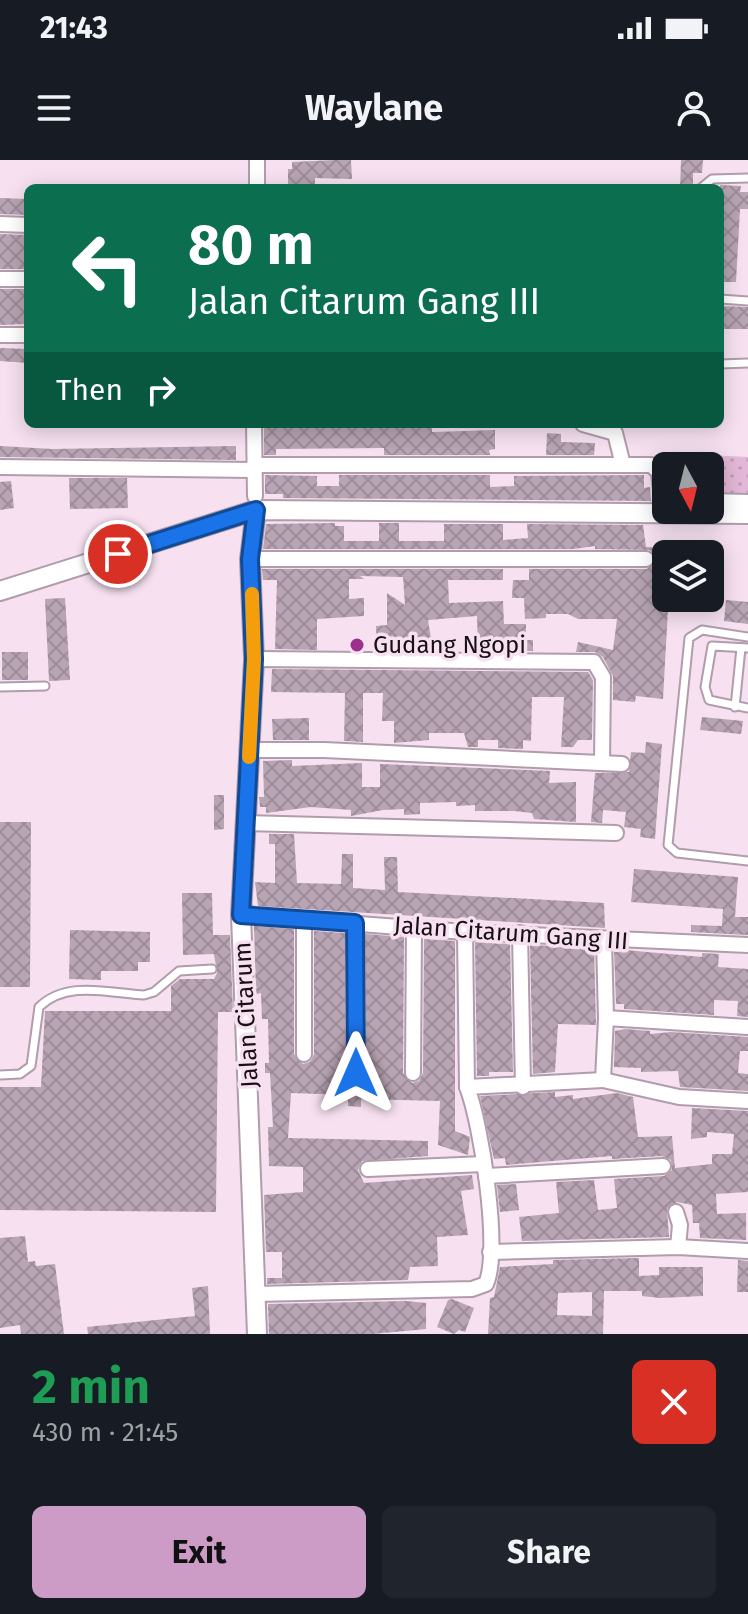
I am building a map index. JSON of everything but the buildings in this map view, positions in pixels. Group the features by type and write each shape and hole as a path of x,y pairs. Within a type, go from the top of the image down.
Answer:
{"street":[{"path":"257,160 257,184"},
{"path":"0,224 24,225"},
{"path":"0,279 24,279"},
{"path":"0,335 24,335"},
{"name":"Jalan Citarum","path":"254,428 255,503 250,559 254,659 241,915 257,1334"},
{"path":"597,428 615,433 623,465"},
{"path":"0,467 623,465 652,468"},
{"path":"724,501 748,502"},
{"path":"0,591 255,503 652,505"},
{"path":"724,511 748,514"},
{"path":"250,559 646,559"},
{"path":"254,659 594,662 603,677 602,763"},
{"path":"249,750 324,750 622,764"},
{"path":"248,823 616,833"},
{"name":"Jalan Citarum Gang III","path":"241,915 465,932 748,945"},
{"path":"304,919 304,1054"},
{"path":"355,923 356,1073"},
{"path":"413,1073 414,927"},
{"path":"255,1294 472,1289 486,1284 490,1252 485,1170 467,1087 465,932"},
{"path":"520,933 523,1087"},
{"path":"603,1080 606,1018 604,940"},
{"path":"606,1018 748,1027"},
{"path":"467,1087 523,1087 603,1080 679,1097 748,1101"},
{"path":"368,1169 663,1166"},
{"path":"676,1212 680,1225 678,1247"},
{"path":"490,1252 678,1247 748,1251"}],"lane":[{"path":"706,184 712,179 748,178"},
{"path":"724,299 748,301"},
{"path":"724,364 748,363"},
{"path":"748,637 702,630 689,638 668,845 677,853 748,861"},
{"path":"735,707 744,648 712,646 705,687 709,700 735,707 748,708"},
{"path":"0,687 45,686"},
{"path":"0,1075 20,1074 31,1066 39,1007 60,993 73,990 144,995 154,992 179,971 212,969"}],"shaded area":[{"path":"724,456 748,457 748,510 724,509"}],"slow traffic":[{"path":"249,757 254,659 252,594"}],"place":[{"name":"Gudang Ngopi","path":"357,645"}],"route":[{"path":"118,554 256,510 250,559 254,659 241,915 355,923 356,1073"}]}
